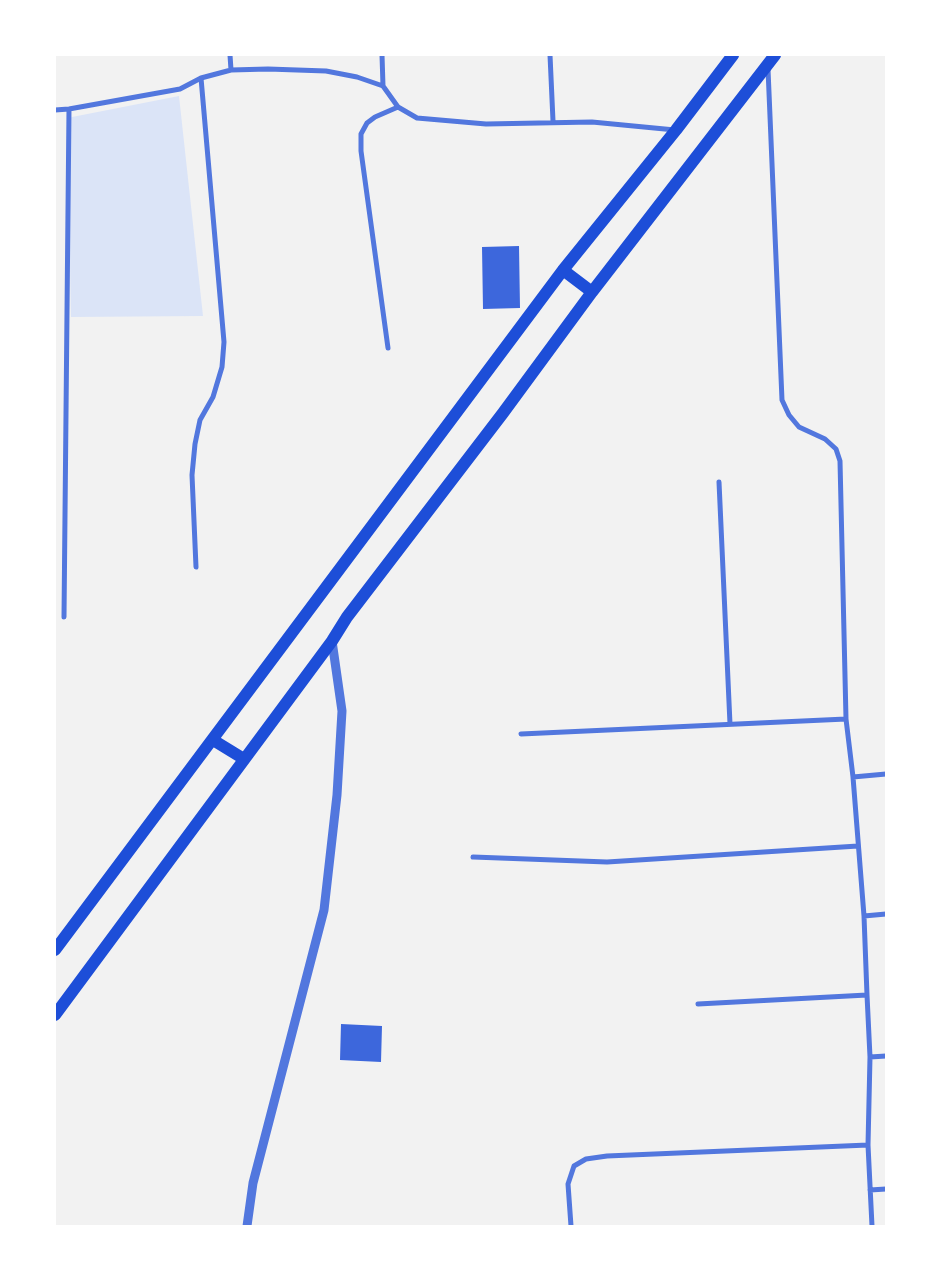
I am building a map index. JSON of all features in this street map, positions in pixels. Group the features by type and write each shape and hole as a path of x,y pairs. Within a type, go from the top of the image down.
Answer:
{"main road":[{"path":"55,950 563,270 676,130 733,55"},
{"path":"55,1015 332,641 347,617 592,292 771,59"},
{"path":"563,270 592,292"},
{"path":"213,740 244,759"}],"street":[{"path":"230,55 231,70"},
{"path":"382,55 383,86 398,107 417,118 486,124 553,121 592,122 676,130"},
{"path":"550,55 553,121"},
{"path":"771,59 782,400 789,416 799,428 825,439 836,449 840,461 846,719 853,777 868,995 870,1057 868,1145 872,1226"},
{"path":"55,110 180,89 201,78 231,70 326,71 356,77 383,86"},
{"path":"196,567 192,475 194,444 200,420 213,397 222,367 224,342 201,78"},
{"path":"388,348 361,151 361,134 366,123 398,107"},
{"path":"64,617 69,109"},
{"path":"719,482 730,724"},
{"path":"247,1226 253,1183 324,910 337,795 342,711 332,641"},
{"path":"521,734 846,719"},
{"path":"853,777 886,774"},
{"path":"473,857 607,862 858,846"},
{"path":"864,916 886,914"},
{"path":"698,1004 868,995"},
{"path":"870,1057 886,1056"},
{"path":"570,1226 568,1184 574,1166 586,1159 606,1156 868,1145"},
{"path":"870,1190 886,1189"}],"shaded area":[{"path":"179,96 203,316 71,317 67,118"}],"building":[{"path":"519,246 520,308 483,309 482,247"},
{"path":"341,1024 382,1026 381,1062 340,1060"}]}
